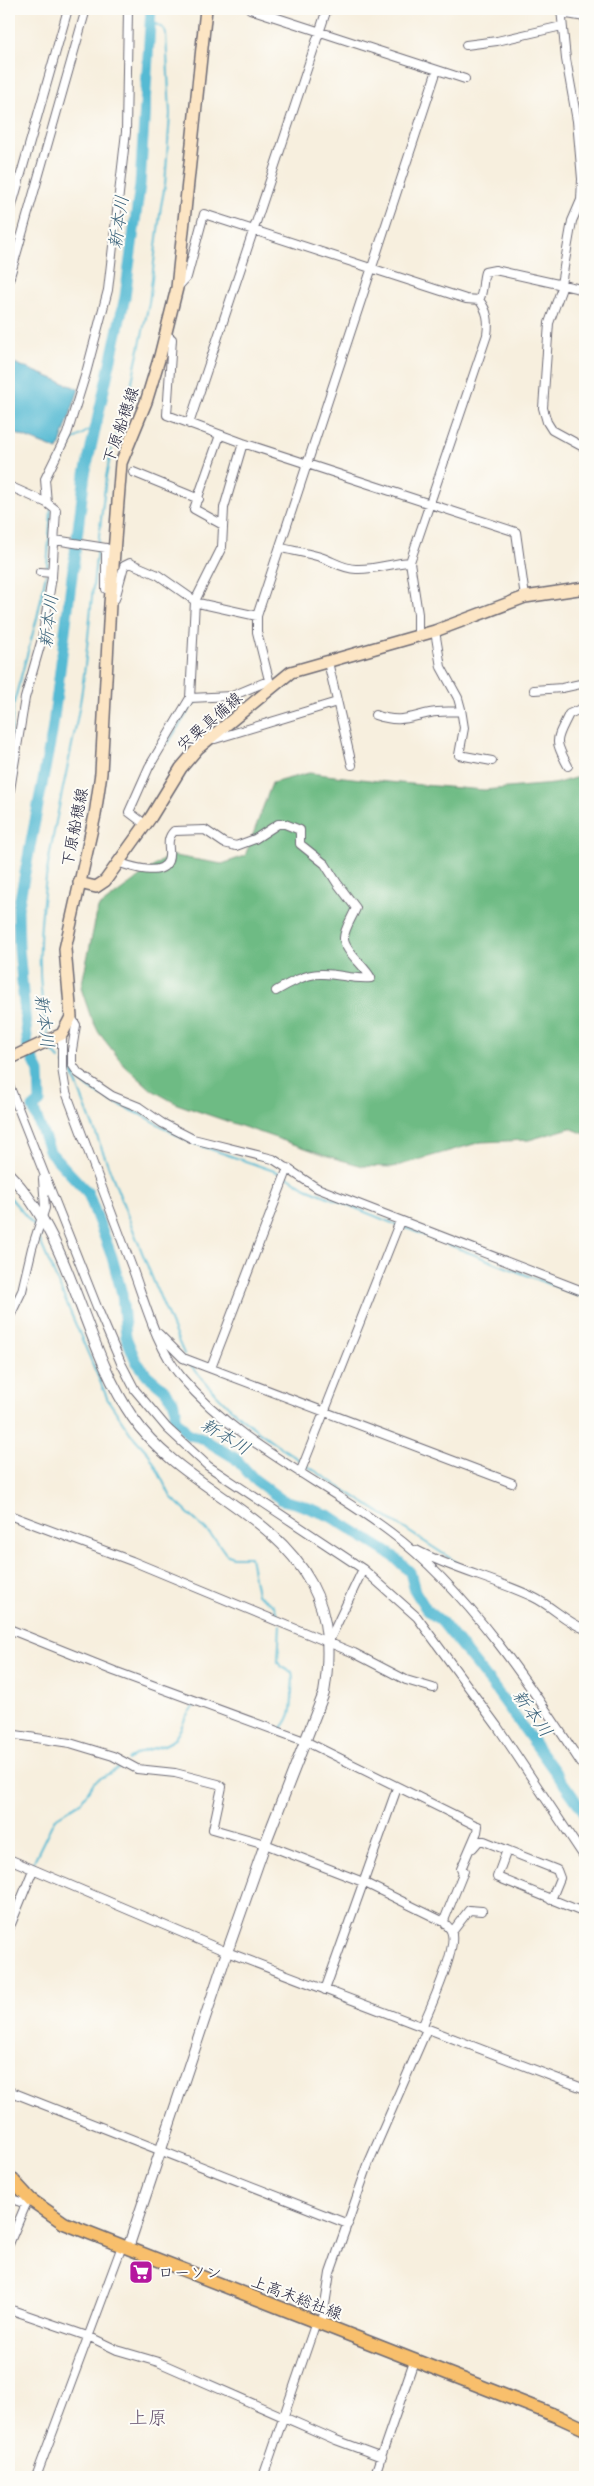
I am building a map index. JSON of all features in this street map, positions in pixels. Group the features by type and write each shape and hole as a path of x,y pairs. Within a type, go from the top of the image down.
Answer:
{"main road":[{"name":"下原船穂線","path":"79,883 95,815 101,773 110,604 121,463 146,402 166,335 177,288 206,9"},
{"name":"宍粟真備線","path":"79,883 96,887 105,881 117,862 146,825 181,768 198,748 270,684 299,668 328,662 418,635 436,633 525,597 585,588"},
{"path":"9,1059 58,1036 71,1018 65,949 79,883"},
{"name":"上高末総社線","path":"9,2176 28,2202 64,2223 585,2429"}],"street":[{"path":"9,216 68,9"},
{"path":"9,280 86,9"},
{"path":"48,503 45,479 67,434 86,373 108,290 126,132 128,9"},
{"path":"250,9 465,79"},
{"path":"189,424 318,31 327,9"},
{"path":"585,17 561,11 562,26 581,121 581,200 572,221 562,285 549,323 542,408 552,430 585,448"},
{"path":"466,45 497,41 562,26"},
{"path":"190,698 232,696 270,684 257,632 257,616 261,598 280,548 306,462 437,70"},
{"path":"177,288 187,278 204,214 466,299 479,300"},
{"path":"479,300 482,295 484,272 495,270 585,290"},
{"path":"418,635 418,614 410,562 487,334 487,314 479,300"},
{"path":"166,335 172,339 166,413 189,424 243,443 516,532 525,597"},
{"path":"220,435 194,509 223,524"},
{"path":"146,825 129,812 149,767 190,698 195,601 219,554 224,508 243,443"},
{"path":"133,472 199,499"},
{"path":"9,486 48,503 56,510 55,540 46,572 42,639 23,707 9,796"},
{"path":"55,540 106,548 107,601 110,604 115,599 124,566 130,563 158,575 195,601 257,616"},
{"path":"280,548 320,557 344,568 354,570 373,570 395,563 410,562"},
{"path":"436,633 441,667 458,698 462,711 464,728 459,755 492,761"},
{"path":"328,662 352,765"},
{"path":"534,690 562,688 585,683"},
{"path":"209,738 215,740 337,702"},
{"path":"568,766 557,746 556,740 569,714 585,707"},
{"path":"375,715 397,720 416,718 430,713 462,711"},
{"path":"117,862 146,871 164,866 169,860 168,840 174,831 205,830 224,843 236,846 255,839 278,824 284,824 300,830 300,844 325,864 356,908 344,938 344,943 346,948 367,968 371,978 358,979 320,974 304,977 276,992"},
{"path":"71,1018 76,1025 72,1064 78,1073 112,1096 139,1107 162,1124 193,1139 273,1159 317,1188 585,1292"},
{"path":"58,1036 66,1092 156,1331 172,1364 209,1406 248,1438 389,1531 412,1549 472,1613 536,1698 585,1769"},
{"path":"9,1085 121,1363 135,1390 155,1415 208,1466 363,1569 417,1617 497,1726 585,1858"},
{"path":"211,1368 288,1168"},
{"path":"9,1318 22,1291 32,1248 43,1218 45,1208 42,1169"},
{"path":"9,1174 23,1189 43,1218 115,1389 134,1420 162,1451 194,1479 264,1527 292,1553 312,1584 323,1611 328,1643 328,1670 324,1693 265,1844 160,2151 125,2247 36,2477"},
{"path":"300,1473 326,1413 400,1221"},
{"path":"156,1331 183,1358 512,1483"},
{"path":"9,1515 132,1561 354,1653 406,1680 433,1688"},
{"path":"412,1549 447,1566 480,1575 534,1597 549,1605 574,1624 585,1629"},
{"path":"328,1643 363,1569"},
{"path":"9,1629 114,1671 306,1742 478,1826 461,1869 462,1874"},
{"path":"9,1734 70,1743 114,1756 137,1769 175,1773 218,1784 222,1787 213,1829 265,1844 363,1882 444,1922 452,1932"},
{"path":"325,1990 397,1788"},
{"path":"444,1922 462,1874 475,1844 479,1841 507,1850 560,1874 551,1900"},
{"path":"507,1850 497,1877 585,1913"},
{"path":"9,1859 227,1952 585,2089"},
{"path":"9,1929 33,1870"},
{"path":"263,2477 319,2323 330,2272 369,2162 425,2028 444,1974 452,1932 469,1910 482,1911"},
{"path":"9,2091 348,2224"},
{"path":"9,2198 28,2202 9,2244"},
{"path":"9,2309 90,2337 117,2350 158,2362 284,2418 382,2458"},
{"path":"374,2477 414,2360"},
{"path":"9,2472 13,2477"}],"green space":[{"path":"309,773 484,790 554,784 585,775 585,1134 570,1128 529,1140 481,1142 393,1167 363,1166 334,1158 177,1104 152,1090 124,1065 99,1033 90,1015 81,988 98,908 169,855 222,864 245,856 272,783"}],"water":[{"path":"9,361 79,389 58,450 9,431"}],"waterway":[{"name":"新本川","path":"151,9 140,185 125,297 85,474 52,733 18,909 19,948 28,1049 39,1072 40,1102 33,1108 50,1152 88,1193 112,1257 122,1294 126,1337 136,1361 147,1375 165,1390 173,1401 176,1410 174,1417 189,1435 200,1437 235,1458 254,1479 282,1500 330,1516 393,1556 410,1572 415,1591 426,1609 442,1622 493,1686 585,1813"},
{"path":"98,545 106,477 112,447 128,400 149,303 165,185 170,114 166,34 164,29 151,21"},
{"path":"51,502 53,475 73,440 94,427"},
{"path":"47,569 51,509"},
{"path":"48,1035 41,993 40,950 42,908 48,865 81,697 97,550"},
{"path":"9,758 13,706 37,618 46,574"},
{"path":"168,743 193,704 198,701"},
{"path":"50,1044 52,1051 59,1059"},
{"path":"64,1064 86,1086 187,1141 283,1174"},
{"path":"73,1075 141,1250 184,1354"},
{"path":"287,1176 306,1188 397,1225"},
{"path":"9,1196 36,1228"},
{"path":"401,1226 585,1298"},
{"path":"40,1234 40,1241 108,1400 131,1434 149,1454 171,1497 216,1540 226,1554 233,1557 250,1557 257,1594 274,1606 279,1619"},
{"path":"190,1364 228,1406 270,1440 302,1462"},
{"path":"306,1465 459,1564"},
{"path":"280,1625 278,1662 281,1667 292,1672 293,1680 291,1712 281,1729"},
{"path":"128,1760 140,1753 165,1745 174,1739 189,1711 197,1704"},
{"path":"32,1865 55,1818 81,1802 94,1782 124,1765"}],"place":[{"name":"ローソン","path":"141,2272"}],"district":[{"name":"上原","path":"148,2417"}]}
